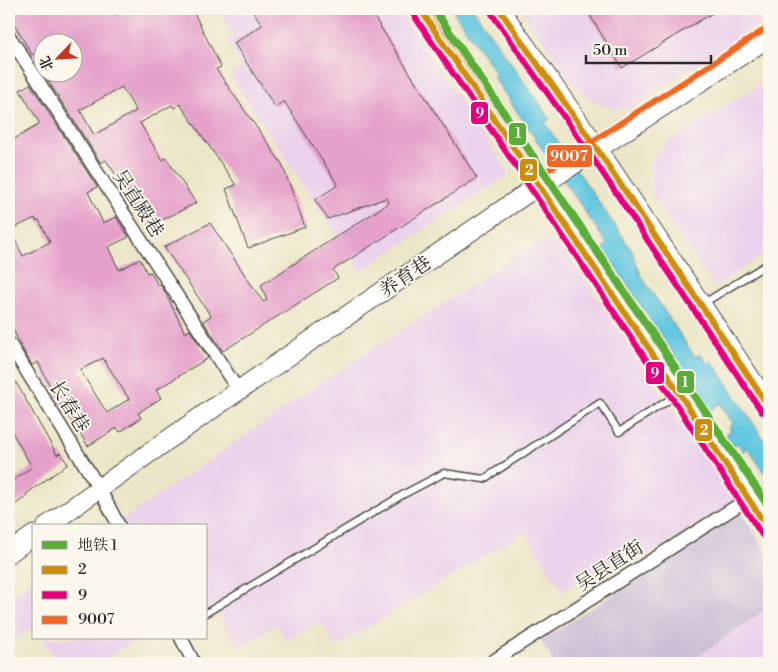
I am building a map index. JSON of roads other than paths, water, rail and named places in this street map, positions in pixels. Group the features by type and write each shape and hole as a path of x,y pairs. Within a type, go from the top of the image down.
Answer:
{"main road":[{"path":"420,9 545,182 678,393 769,530"},
{"path":"500,9 590,153 701,305 769,408"},
{"name":"养育巷","path":"50,524 238,390 545,182 769,36"},
{"path":"9,553 32,536"}],"street":[{"name":"吴直殿巷","path":"9,36 238,390"},
{"name":"长春巷","path":"9,343 99,488 118,524"},
{"name":"吴县直街","path":"490,663 748,499"},
{"path":"182,640 194,663"}],"lane":[{"path":"701,305 769,263"},
{"path":"208,612 404,494 444,474 484,479 600,403 618,432 678,393"}],"water":[{"path":"452,9 473,9 550,119 545,123 632,251 641,276 695,357 701,354 707,364 712,361 769,447 769,480 748,448 743,451 738,443 733,446 726,434 731,431 729,427 733,424 720,403 710,410 603,248 607,244 493,76 496,74"}],"metro line":[{"name":"1","path":"434,9 769,507"}]}
